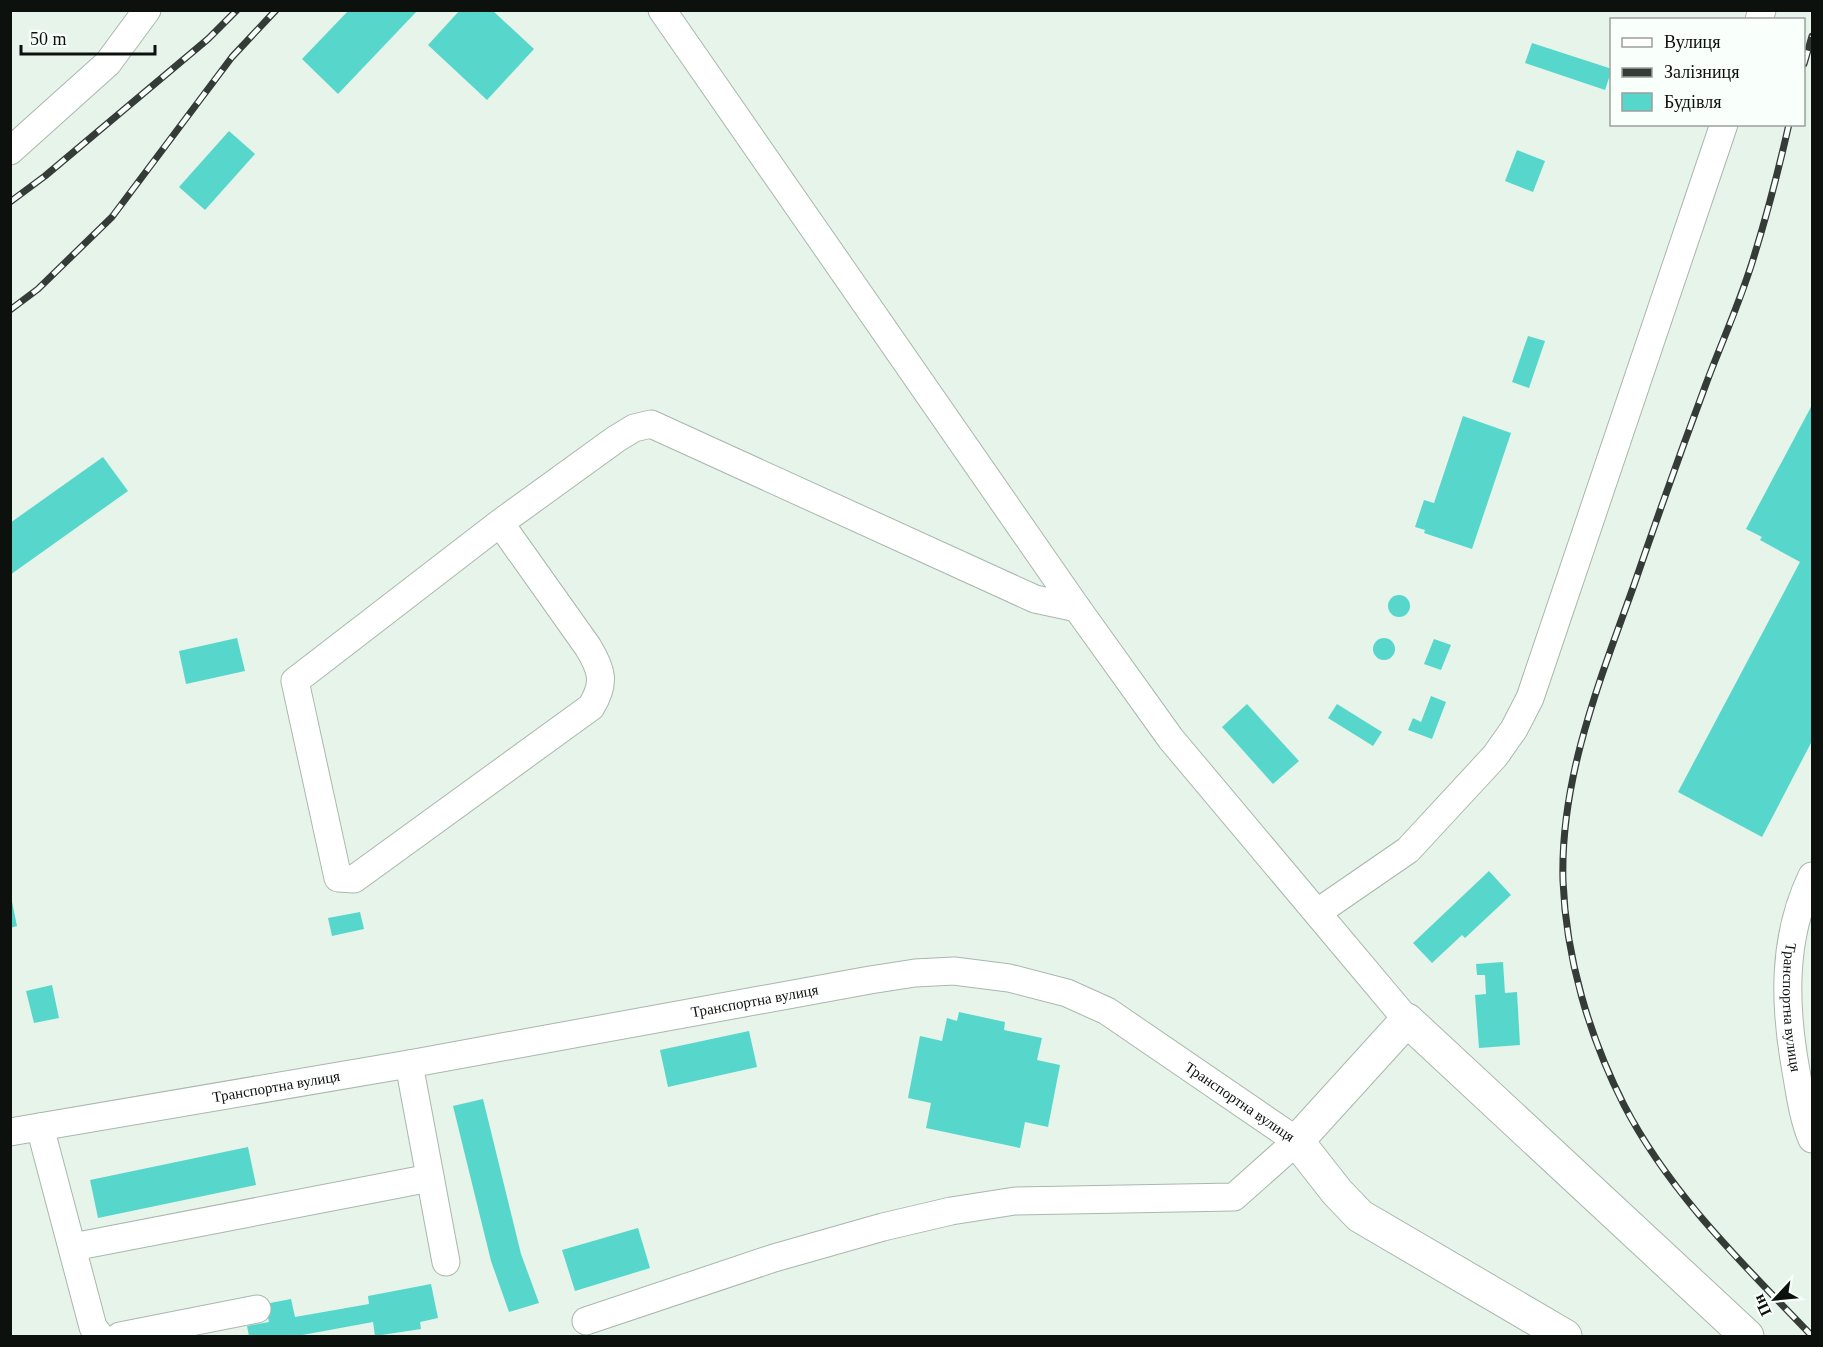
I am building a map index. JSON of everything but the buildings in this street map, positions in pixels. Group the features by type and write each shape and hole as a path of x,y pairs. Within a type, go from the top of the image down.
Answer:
{"main road":[{"name":"Транспортна вулиця","path":"1298,1141 1407,1020"},
{"path":"1407,1020 1747,1336"},
{"path":"1298,1141 1337,1192 1360,1216 1565,1336"}],"street":[{"path":"10,151 108,63 147,10"},
{"path":"662,10 1077,608 1171,739 1407,1020"},
{"path":"1318,912 1408,850 1496,756 1514,729 1530,698 1723,126"},
{"path":"500,524 588,646 597,662 602,678 600,692 591,707 354,879 338,878 295,681 500,524 633,428 651,424 1035,599 1077,608"},
{"name":"Транспортна вулиця","path":"1812,876 1803,895 1792,935 1787,976 1792,1053 1800,1096 1812,1139"},
{"name":"Транспортна вулиця","path":"10,1132 409,1064 870,980 915,973 954,971 1009,978 1067,993 1107,1011 1298,1141"},
{"path":"409,1064 446,1262"},
{"path":"40,1127 93,1327 100,1336"},
{"path":"586,1321 774,1258 883,1227 951,1211 1015,1201 1234,1197 1298,1141"},
{"path":"73,1247 430,1178"},
{"path":"120,1336 257,1309"}],"railway":[{"path":"10,202 45,176 208,39 237,10"},
{"path":"10,310 38,289 112,217 232,57 276,10"},
{"path":"1805,60 1812,36"},
{"path":"1789,126 1750,270 1669,484 1596,693 1575,767 1568,805 1563,881 1574,968 1590,1024 1611,1079 1642,1138 1663,1169 1710,1227 1812,1336"}]}
